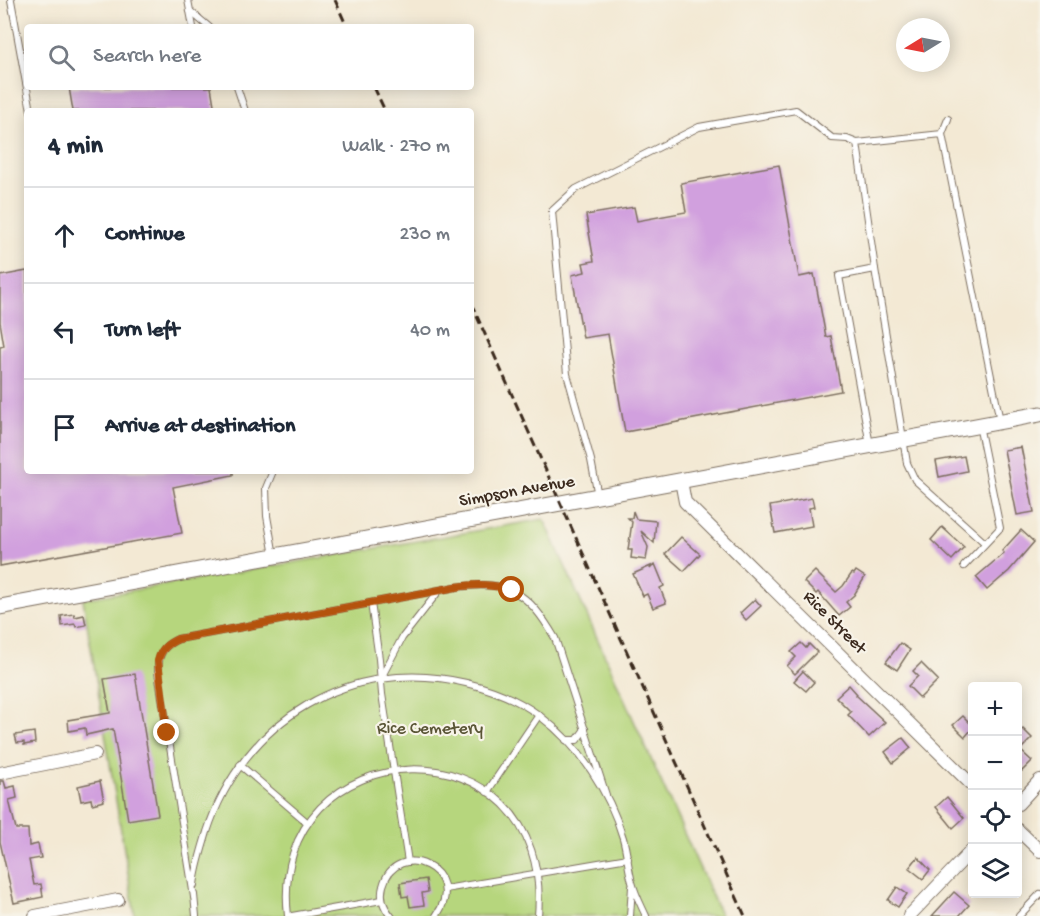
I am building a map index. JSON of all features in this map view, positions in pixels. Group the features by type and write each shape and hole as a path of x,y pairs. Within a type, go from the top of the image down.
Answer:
{"street":[{"name":"Simpson Avenue","path":"0,607 1000,421 1037,417"},
{"name":"Rice Street","path":"681,481 685,502 968,781"},
{"path":"0,773 95,753"},
{"path":"1022,799 1040,780"},
{"path":"1022,835 1040,851"},
{"path":"909,916 968,854"},
{"path":"35,916 118,900"}],"lane":[{"path":"11,0 24,72"},
{"path":"189,0 192,24"},
{"path":"190,11 205,24"},
{"path":"27,90 30,108"},
{"path":"238,90 244,108"},
{"path":"598,496 591,460 567,374 552,211 576,189 699,127 796,110 832,138 847,139 857,143 942,134"},
{"path":"948,119 942,134 1000,421"},
{"path":"857,143 907,463 915,480 985,543"},
{"path":"870,445 839,276 875,269"},
{"path":"964,566 1000,528 979,425"},
{"path":"272,474 266,488 267,516 274,556"},
{"path":"196,916 158,672 161,651 168,643 178,639 479,584 512,590 529,600 542,615 555,638 606,795 623,837 632,883 630,916"},
{"path":"381,678 402,638 438,591"},
{"path":"371,603 408,862"},
{"path":"194,897 199,861 214,812 251,750 269,733 308,704 330,693 381,678 411,676 455,680 494,691 539,715 566,740 588,766 606,795"},
{"path":"488,792 539,715"},
{"path":"566,740 577,740 585,729"},
{"path":"240,765 308,823"},
{"path":"382,900 290,916 286,890 289,870 300,837 324,804 347,786 364,778 394,770 416,768 451,773 488,792 503,806 524,832 538,874 538,916"},
{"path":"445,889 628,858"},
{"path":"391,916 382,900 384,880 398,865 418,862 428,865 442,879 445,899 436,916"},
{"path":"632,883 646,916"},
{"path":"1019,916 1040,894"}],"green space":[{"name":"Rice Cemetery","path":"544,519 721,916 135,916 83,599"}],"building":[{"path":"70,90 212,90 214,108 72,108"},
{"path":"779,165 799,277 814,274 826,337 831,336 841,391 625,432 608,334 583,338 572,275 585,272 583,263 594,261 586,215 634,207 637,221 686,212 681,183"},
{"path":"24,272 24,474 233,474 173,487 182,533 0,566 0,347 4,346 0,322 0,276"},
{"path":"1021,447 1034,512 1017,515 1004,450"},
{"path":"964,456 967,471 939,477 936,461"},
{"path":"812,498 814,507 809,508 812,526 775,533 770,506"},
{"path":"633,511 636,519 656,521 654,543 641,531 648,547 646,560 631,558 632,550 628,550 632,522 628,518 632,518"},
{"path":"942,527 964,547 952,560 931,540"},
{"path":"1021,530 1034,542 1009,571 987,590 976,577 1004,553 1002,551"},
{"path":"681,537 700,554 684,571 665,554"},
{"path":"655,564 664,586 660,588 666,603 653,608 647,594 643,596 633,574 651,566 650,569"},
{"path":"815,571 836,592 852,573 856,571 865,577 854,595 846,602 850,607 839,616 818,592 816,594 804,582"},
{"path":"755,599 761,606 746,620 740,613"},
{"path":"74,614 75,617 84,615 86,625 62,626 61,616"},
{"path":"801,643 806,648 809,644 817,652 795,674 787,666 796,657 791,652"},
{"path":"900,643 910,650 897,670 886,662"},
{"path":"921,663 938,680 920,698 908,686 918,676 913,671"},
{"path":"803,671 814,682 806,691 794,681"},
{"path":"135,674 158,815 128,820 113,729 86,735 85,728 69,731 68,720 110,713 104,679"},
{"path":"849,685 856,695 885,722 869,737 848,715 851,712 836,697"},
{"path":"963,716 968,721 968,734 965,737 953,725"},
{"path":"1022,730 1032,738 1022,748 1022,736"},
{"path":"34,732 35,743 24,745 24,742 17,743 15,735"},
{"path":"903,738 911,748 893,763 885,752"},
{"path":"1022,752 1032,761 1022,771"},
{"path":"0,781 4,781 6,788 15,786 17,798 9,800 16,829 28,829 29,846 38,844 41,858 29,860 34,885 41,884 43,897 14,903 0,842"},
{"path":"100,781 104,801 92,804 91,799 81,801 78,786"},
{"path":"947,797 964,818 953,828 936,807"},
{"path":"918,857 930,870 923,879 909,868"},
{"path":"426,879 428,892 422,893 424,905 410,907 408,896 402,897 400,883"},
{"path":"897,887 907,894 898,907 888,900"},
{"path":"954,892 969,905 959,916 932,916"}],"railway":[{"path":"335,0 346,24"},
{"path":"375,90 384,108"},
{"path":"474,310 745,916"}],"route":[{"path":"167,733 158,661 161,651 168,643 178,639 456,587 479,584 512,590"}]}
